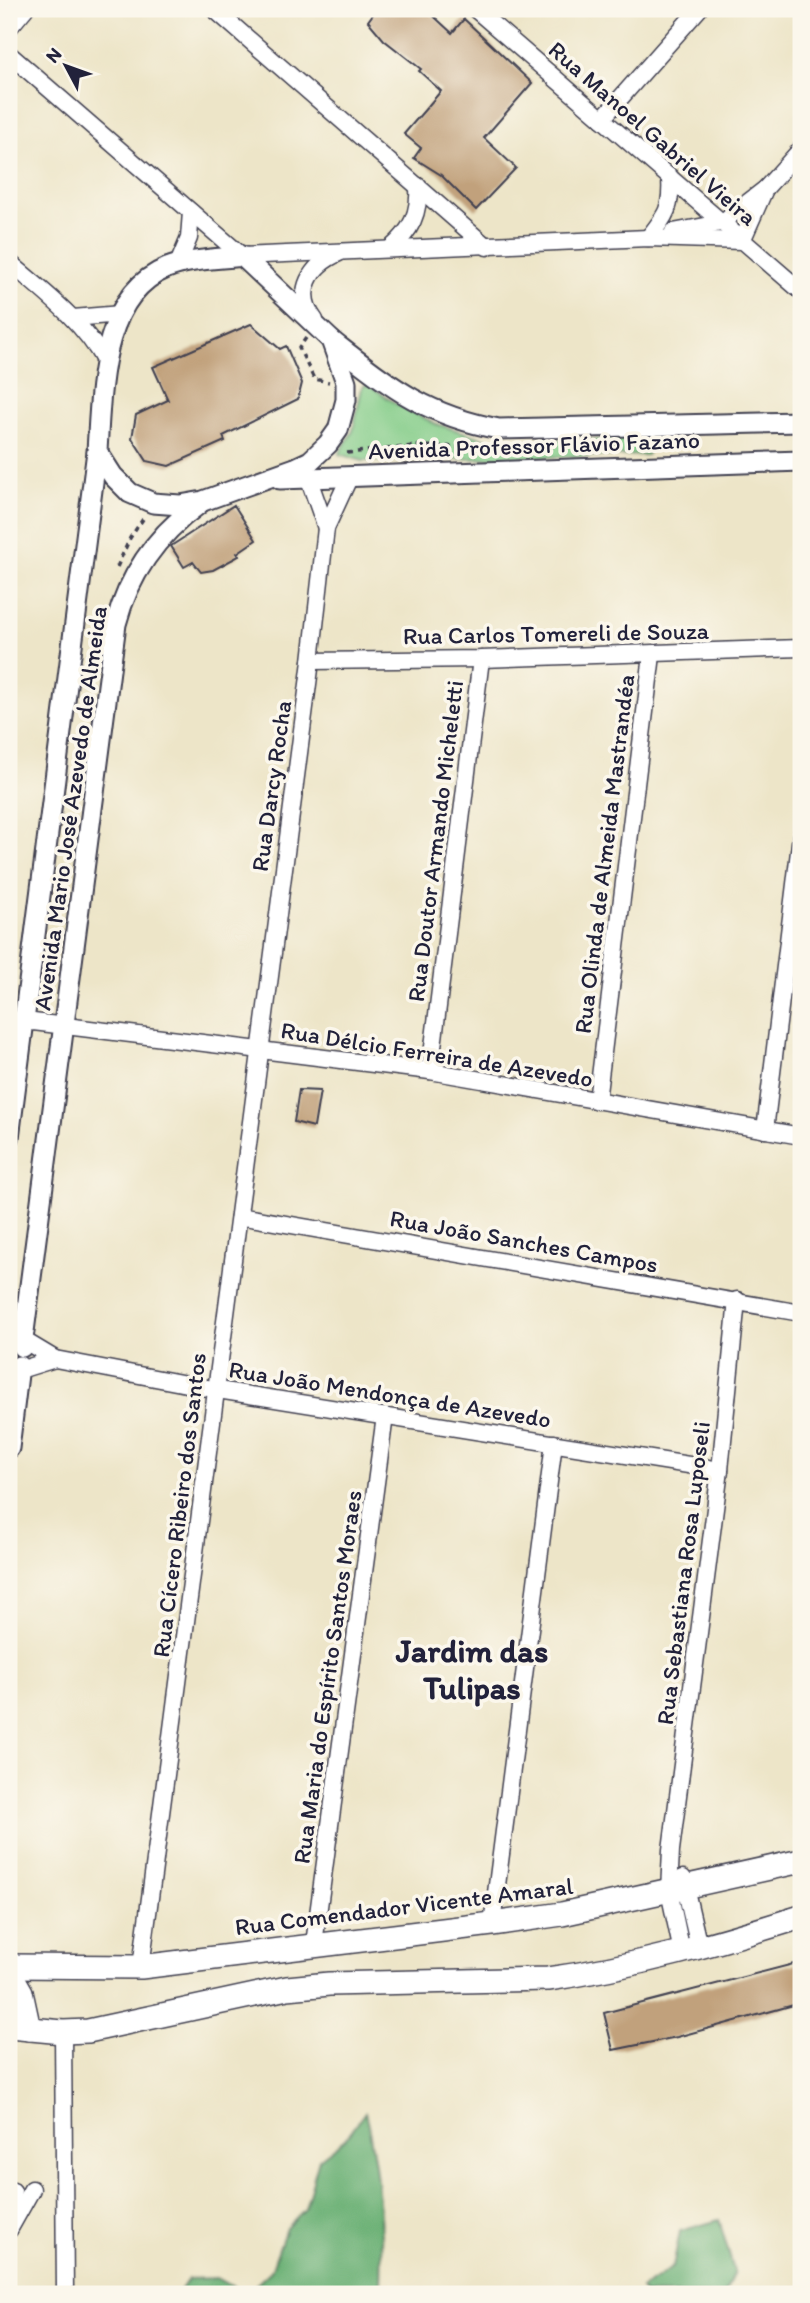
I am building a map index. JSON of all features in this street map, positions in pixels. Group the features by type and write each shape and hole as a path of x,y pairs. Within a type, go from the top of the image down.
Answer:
{"main road":[{"name":"Rua Comendador Vicente Amaral","path":"9,1968 141,1967 492,1924 562,1914 801,1861"},
{"path":"9,1968 21,1992 23,2029 88,2031 287,1988 329,1984 548,1979 691,1950 801,1917"}],"street":[{"path":"9,28 25,9"},
{"path":"214,9 487,247"},
{"name":"Rua Manoel Gabriel Vieira","path":"475,9 801,290"},
{"path":"602,119 699,9"},
{"path":"9,54 242,256 331,340"},
{"path":"648,238 721,223 765,189 801,149"},
{"path":"648,238 667,215 671,198 670,177"},
{"path":"391,248 405,236 414,221 420,204 418,186"},
{"path":"105,362 121,314 146,282 178,264 242,256 391,248 487,247 648,238 742,241 765,189"},
{"path":"178,264 189,238 191,212"},
{"path":"97,450 121,486 140,499 166,504 203,501 237,486 269,479 310,461 338,430 346,400 346,382 331,340 306,307 306,287 316,267 345,250"},
{"path":"9,262 92,338 105,362"},
{"path":"72,318 121,314"},
{"name":"Avenida Professor Flávio Fazano","path":"331,340 419,405 453,419 499,429 801,422"},
{"name":"Avenida Mario José Azevedo de Almeida","path":"9,1138 16,1020 97,450 105,362"},
{"name":"Avenida Professor Flávio Fazano","path":"269,479 801,461"},
{"name":"Rua Darcy Rocha","path":"259,1049 326,528 349,476"},
{"name":"Rua Darcy Rocha","path":"308,477 326,528"},
{"name":"Avenida Mario José Azevedo de Almeida","path":"9,1448 17,1352 122,602 134,574 150,552 174,524 203,501"},
{"name":"Rua Carlos Tomereli de Souza","path":"311,661 652,655 801,649"},
{"name":"Rua Olinda de Almeida Mastrandéa","path":"597,1101 652,655"},
{"name":"Rua Doutor Armando Micheletti","path":"430,1071 481,659"},
{"path":"765,1130 801,835"},
{"name":"Rua Délcio Ferreira de Azevedo","path":"16,1020 430,1071 801,1136"},
{"name":"Rua Cícero Ribeiro dos Santos","path":"141,1967 218,1390 259,1049"},
{"name":"Rua João Sanches Campos","path":"239,1216 801,1313"},
{"name":"Rua Sebastiana Rosa Luposeli","path":"668,1892 663,1870 670,1850 720,1470 737,1300"},
{"name":"Rua João Mendonça de Azevedo","path":"17,1352 55,1359"},
{"name":"Rua João Mendonça de Azevedo","path":"17,1352 218,1390 720,1470"},
{"name":"Rua Maria do Espírito Santos Moraes","path":"314,1944 385,1416"},
{"path":"492,1924 554,1443"},
{"path":"670,1850 668,1892 691,1950"},
{"path":"64,2032 65,2294"},
{"path":"9,2230 32,2189"}],"path":[{"path":"307,337 299,348 314,379 331,382"},
{"path":"347,453 415,446 494,447"}],"green space":[{"path":"368,384 396,404 436,424 496,442 655,438 647,455 363,461 339,454 353,431 362,387"},
{"path":"365,2112 379,2199 383,2294 246,2294 271,2271 286,2228 305,2209 319,2159 346,2138"},
{"path":"719,2220 734,2271 725,2294 645,2294 641,2289 673,2267 680,2231"},
{"path":"217,2278 246,2294 178,2294 188,2279"}],"building":[{"path":"377,9 426,9 452,33 464,19 532,83 484,138 516,168 476,210 441,175 414,158 421,148 404,134 441,91 419,71 421,69 384,40 368,21"},
{"path":"251,324 280,349 286,346 302,383 298,399 223,436 225,441 169,466 147,461 132,438 136,415 168,400 153,367"},
{"path":"234,505 256,540 237,553 239,556 213,570 201,572 193,562 184,567 171,546"},
{"path":"299,1090 320,1091 314,1127 294,1122"},
{"path":"801,1962 801,2003 677,2037 613,2050 604,2013"}],"district":[{"name":"Jardim das Tulipas","path":"472,1670"}]}
